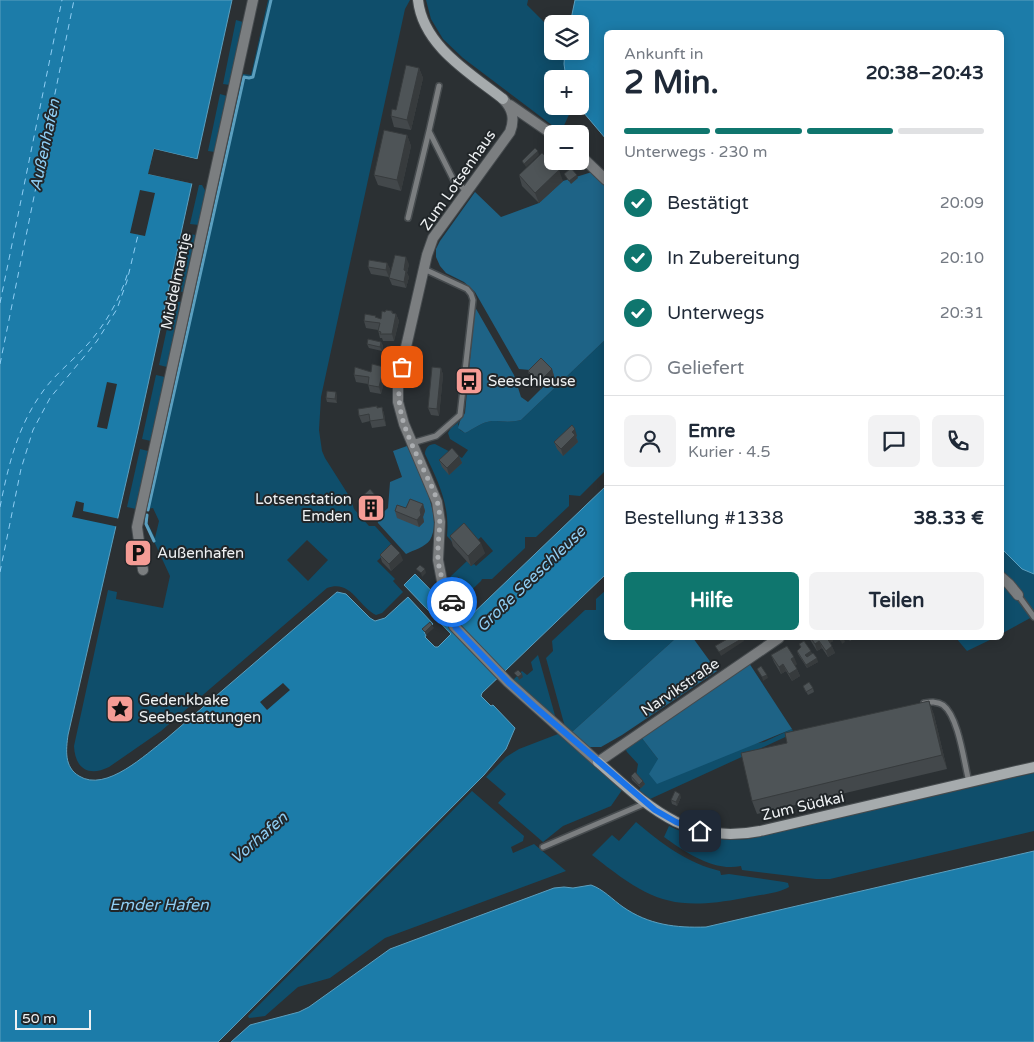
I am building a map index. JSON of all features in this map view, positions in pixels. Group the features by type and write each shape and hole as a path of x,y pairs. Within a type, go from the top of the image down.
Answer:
{"street":[{"name":"Middelmantje","path":"143,570 137,527 254,0"},
{"path":"418,0 424,23 437,44 503,99 544,128"},
{"name":"Zum Lotsenhaus","path":"503,99 512,111 513,117 510,132 434,238 424,269 398,382 398,402 404,424 438,502 440,522 438,541 439,569 442,581 452,602 452,620 456,628 502,676 598,762"},
{"path":"589,164 604,178"},
{"path":"1004,579 1018,595"},
{"name":"Narvikstraße","path":"598,762 776,640"},
{"name":"Zum Südkai","path":"598,762 665,817 688,827 713,833 734,835 760,831 1034,767"}],"lane":[{"path":"408,218 439,86"},
{"path":"429,131 454,181 467,192"},
{"path":"412,443 436,436 460,415 473,300 467,288 424,269"},
{"path":"1018,595 1034,617"},
{"path":"919,704 937,702 944,706 948,712 955,727 969,782"},
{"path":"543,848 646,803"}],"shaded area":[{"path":"268,0 410,0 405,9 321,397 319,430 325,458 351,499 354,509 369,526 375,526 393,546 377,561 395,579 393,581 403,592 382,613 376,615 348,590 335,586 327,588 161,731 109,767 102,770 89,771 84,769 77,760 74,746 108,590 117,592 116,599 163,608 170,576 145,522 146,515 148,515 147,522 155,538 159,521 153,508 147,509 243,74 251,75","holes":["307,540 328,560 308,581 287,560"]},
{"path":"426,0 528,0 527,5 544,22 544,60 564,60 565,70 544,70 544,115 569,115 564,125 552,125 463,58 443,39 431,19"},
{"path":"236,20 243,22 230,85 223,84"},
{"path":"220,94 227,96 215,152 208,151"},
{"path":"592,172 604,185 604,341 521,420 510,422 492,421 481,424 465,433 458,428 465,413 475,307 514,375 521,397 528,402 554,376 543,365 530,370 519,369 475,292 464,282 446,273 436,257 436,249 475,192 501,217 539,203 563,181"},
{"path":"199,185 202,185 206,192 199,225 190,224"},
{"path":"188,234 196,235 184,292 175,291"},
{"path":"173,301 181,302 167,367 159,365"},
{"path":"604,341 604,472 580,496 569,495 569,506 536,537 525,537 525,548 492,579 482,579 459,602 450,577 467,561 471,566 474,564 476,566 493,551 481,537 475,542 455,545 447,536 445,504 425,452 429,446 435,444 462,458 468,450 450,439 448,433 460,421 458,424 460,430 465,433 481,424 492,421 510,422 521,420"},
{"path":"156,375 165,377 151,441 142,439"},
{"path":"407,446 428,492 434,519 430,540 406,554 378,523 377,518 388,508 390,482 402,477 393,451"},
{"path":"140,449 148,451 136,509 127,507"},
{"path":"1004,551 1022,569 1034,574 1034,616 1004,632"},
{"path":"604,592 604,640 674,640 572,732 565,727 546,658 553,651 552,641 585,610 596,610 596,599"},
{"path":"674,640 694,640 717,671 601,747 589,747 572,732"},
{"path":"958,640 990,640 967,651"},
{"path":"538,655 556,719 513,680 522,671 527,675 533,670 531,662"},
{"path":"749,663 792,729 657,784 649,774 658,759 641,737"},
{"path":"792,729 794,733 650,799 639,790 644,784 636,776 638,764 625,748 641,737 658,759 764,742"},
{"path":"558,734 622,790 611,806 563,826 543,842 498,803 506,794 486,777 506,757 519,749"},
{"path":"1034,773 1034,831 830,879 742,870 741,866 721,866 690,854 664,837 669,826 708,838 728,840 749,839"},
{"path":"472,791 524,836 523,841 511,847 513,853 534,844 566,871 385,938 330,978 298,987 265,1016 249,1018 248,1016"},
{"path":"636,822 675,852 708,868 720,871 721,875 729,874 784,882 788,883 789,887 767,894 719,902 697,904 662,899 629,883 592,855 612,835 619,841"}],"water":[{"name":"Emder Hafen","path":"0,0 232,0 197,159 154,149 149,174 192,183 68,735 67,758 71,768 79,776 90,780 113,776 125,770 166,739 337,592 346,594 375,621 385,618 408,597 433,624 424,632 425,637 435,647 438,647 451,634 404,585 415,574 463,623 604,488 604,576 482,693 481,696 491,706 493,705 515,728 506,749 484,775 218,1042 0,1042"},
{"path":"575,0 1034,0 1034,574 1022,569 1004,551 1004,30 604,30 604,137 586,115 589,115 589,70 565,70 564,60 589,60 589,15 572,15"},
{"path":"1034,851 1034,1042 231,1042 250,1025 299,1012 309,1007 390,949 554,888 573,888 591,885 633,913 653,922 673,926 706,927"}],"pier":[{"path":"154,149 200,160 197,161 156,152 151,172 193,181 194,184 148,174"},
{"path":"140,190 155,193 145,236 130,233"},
{"path":"107,382 117,384 107,429 97,427"},
{"path":"76,501 84,503 83,511 120,519 119,527 72,517"},
{"path":"283,683 290,690 267,710 260,702"}],"building":[{"path":"406,65 419,68 407,120 391,116 392,109 396,110"},
{"path":"384,130 407,135 397,180 374,175"},
{"path":"535,148 538,151 524,164 522,161"},
{"path":"542,153 544,155 544,170 559,170 535,193 519,175"},
{"path":"569,170 573,170 577,175 569,181 564,174"},
{"path":"395,255 406,257 404,282 389,278"},
{"path":"369,260 387,263 386,270 368,267"},
{"path":"386,310 396,314 392,334 380,334 381,332 378,331 380,323 364,321 365,314 381,319 382,311 385,312"},
{"path":"368,339 381,342 380,347 367,344"},
{"path":"541,358 552,369 539,382 528,371"},
{"path":"372,364 384,367 379,387 368,385 369,377 354,375 355,367 371,372"},
{"path":"432,367 441,368 437,409 428,408"},
{"path":"327,391 336,392 335,399 326,398"},
{"path":"377,406 377,408 382,407 384,419 370,421 369,414 359,416 358,409"},
{"path":"572,425 575,429 572,432 575,435 561,449 554,442"},
{"path":"452,448 459,456 447,468 439,460"},
{"path":"370,489 381,502 368,513 357,501"},
{"path":"410,499 423,504 420,510 421,515 417,520 395,511 397,505 406,508"},
{"path":"464,523 481,543 468,556 450,536"},
{"path":"391,544 400,553 389,564 380,555"},
{"path":"420,565 425,569 421,573 416,569"},
{"path":"458,577 466,585 457,594 449,585"},
{"path":"430,622 432,625 425,632 422,629"},
{"path":"726,640 740,640 719,652 715,646"},
{"path":"812,640 828,640 832,646 826,651 819,641 815,644"},
{"path":"804,641 811,651 805,655 807,657 813,653 817,658 806,665 797,651 801,647 799,644"},
{"path":"787,646 794,657 791,659 797,669 789,674 783,664 779,667 771,655"},
{"path":"761,666 767,675 762,677 757,669"},
{"path":"518,670 522,674 518,677 514,673"},
{"path":"809,682 813,688 806,692 803,686"},
{"path":"929,701 942,755 752,801 741,753 787,743 785,733"},
{"path":"635,772 643,781 639,785 631,776"},
{"path":"675,791 680,794 676,802 671,800"}],"waterway":[{"path":"148,510 244,77 253,77 271,0"},
{"path":"147,515 146,524 154,541"}],"ferry route":[{"path":"0,303 62,0"},
{"path":"0,364 74,0"},
{"path":"0,572 21,469 33,430 50,398 97,341 117,309 127,281 138,235"},
{"path":"0,507 14,448 33,407 53,379 87,345 99,330 118,298 128,272"}],"way so far":[{"path":"402,367 398,382 400,413 438,502 440,512 439,569 442,581 452,602"}],"place":[{"name":"Seeschleuse","path":"469,381"},
{"name":"Lotsenstation Emden","path":"371,508"},
{"name":"Außenhafen","path":"138,553"},
{"name":"Gedenkbake Seebestattungen","path":"120,709"}],"route":[{"path":"452,602 454,626 508,682 655,810 665,817 700,831"}],"water label":[{"name":"Große Seeschleuse","path":"531,579"},
{"name":"Vorhafen","path":"259,838"}]}
